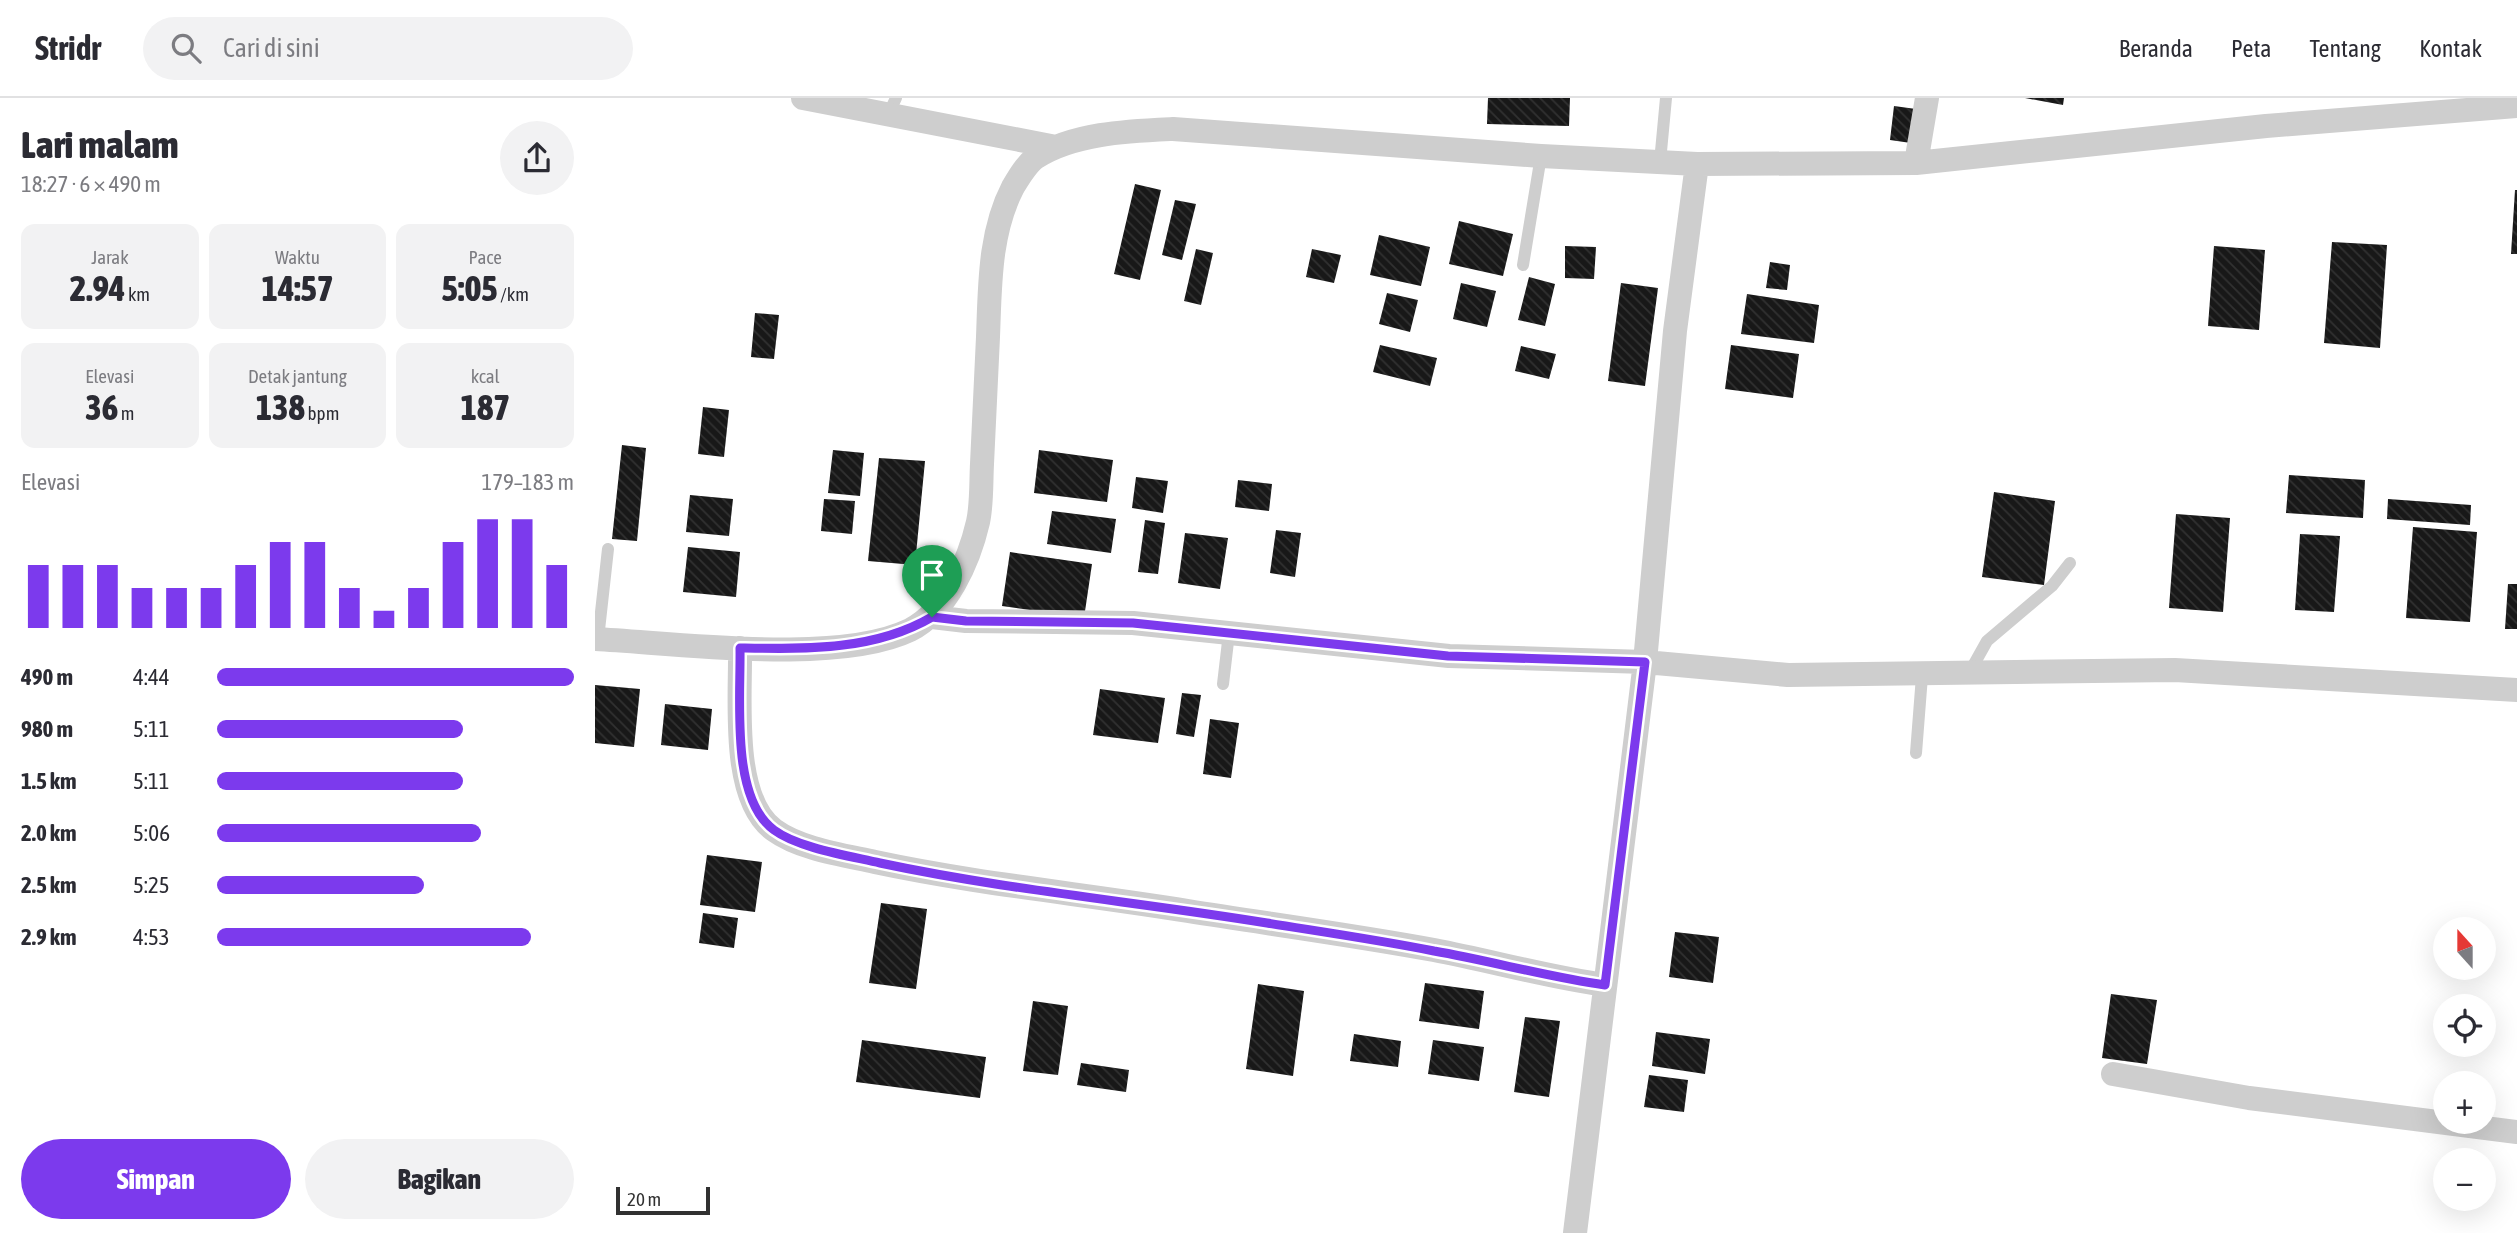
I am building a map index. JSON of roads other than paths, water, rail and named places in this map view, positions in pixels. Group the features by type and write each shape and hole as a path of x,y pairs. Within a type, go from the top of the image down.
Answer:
{"street":[{"path":"803,98 892,107 1056,147"},
{"path":"1916,163 1927,98"},
{"path":"596,639 740,648 831,646 879,640 908,631 932,617 965,561 979,520 990,293 1000,218 1019,177 1033,159 1056,147 1134,131 1173,129 1541,156 1697,164 1916,163 2506,104"},
{"path":"1575,1233 1645,662 1675,331 1697,164"},
{"path":"932,617 966,621 1133,623 1448,656 1645,662 1788,676 1968,676 2175,670 2517,690"},
{"path":"740,648 742,758 748,792 763,820 775,831 801,842 848,856 942,876 1184,910 1422,948 1548,977 1605,985"},
{"path":"2113,1074 2249,1098 2517,1132"}],"lane":[{"path":"1660,162 1666,98"},
{"path":"1523,265 1541,156"},
{"path":"596,639 608,549"},
{"path":"1968,676 1987,641 2052,586 2070,563"},
{"path":"1223,684 1229,633"},
{"path":"1916,753 1922,676"}]}
